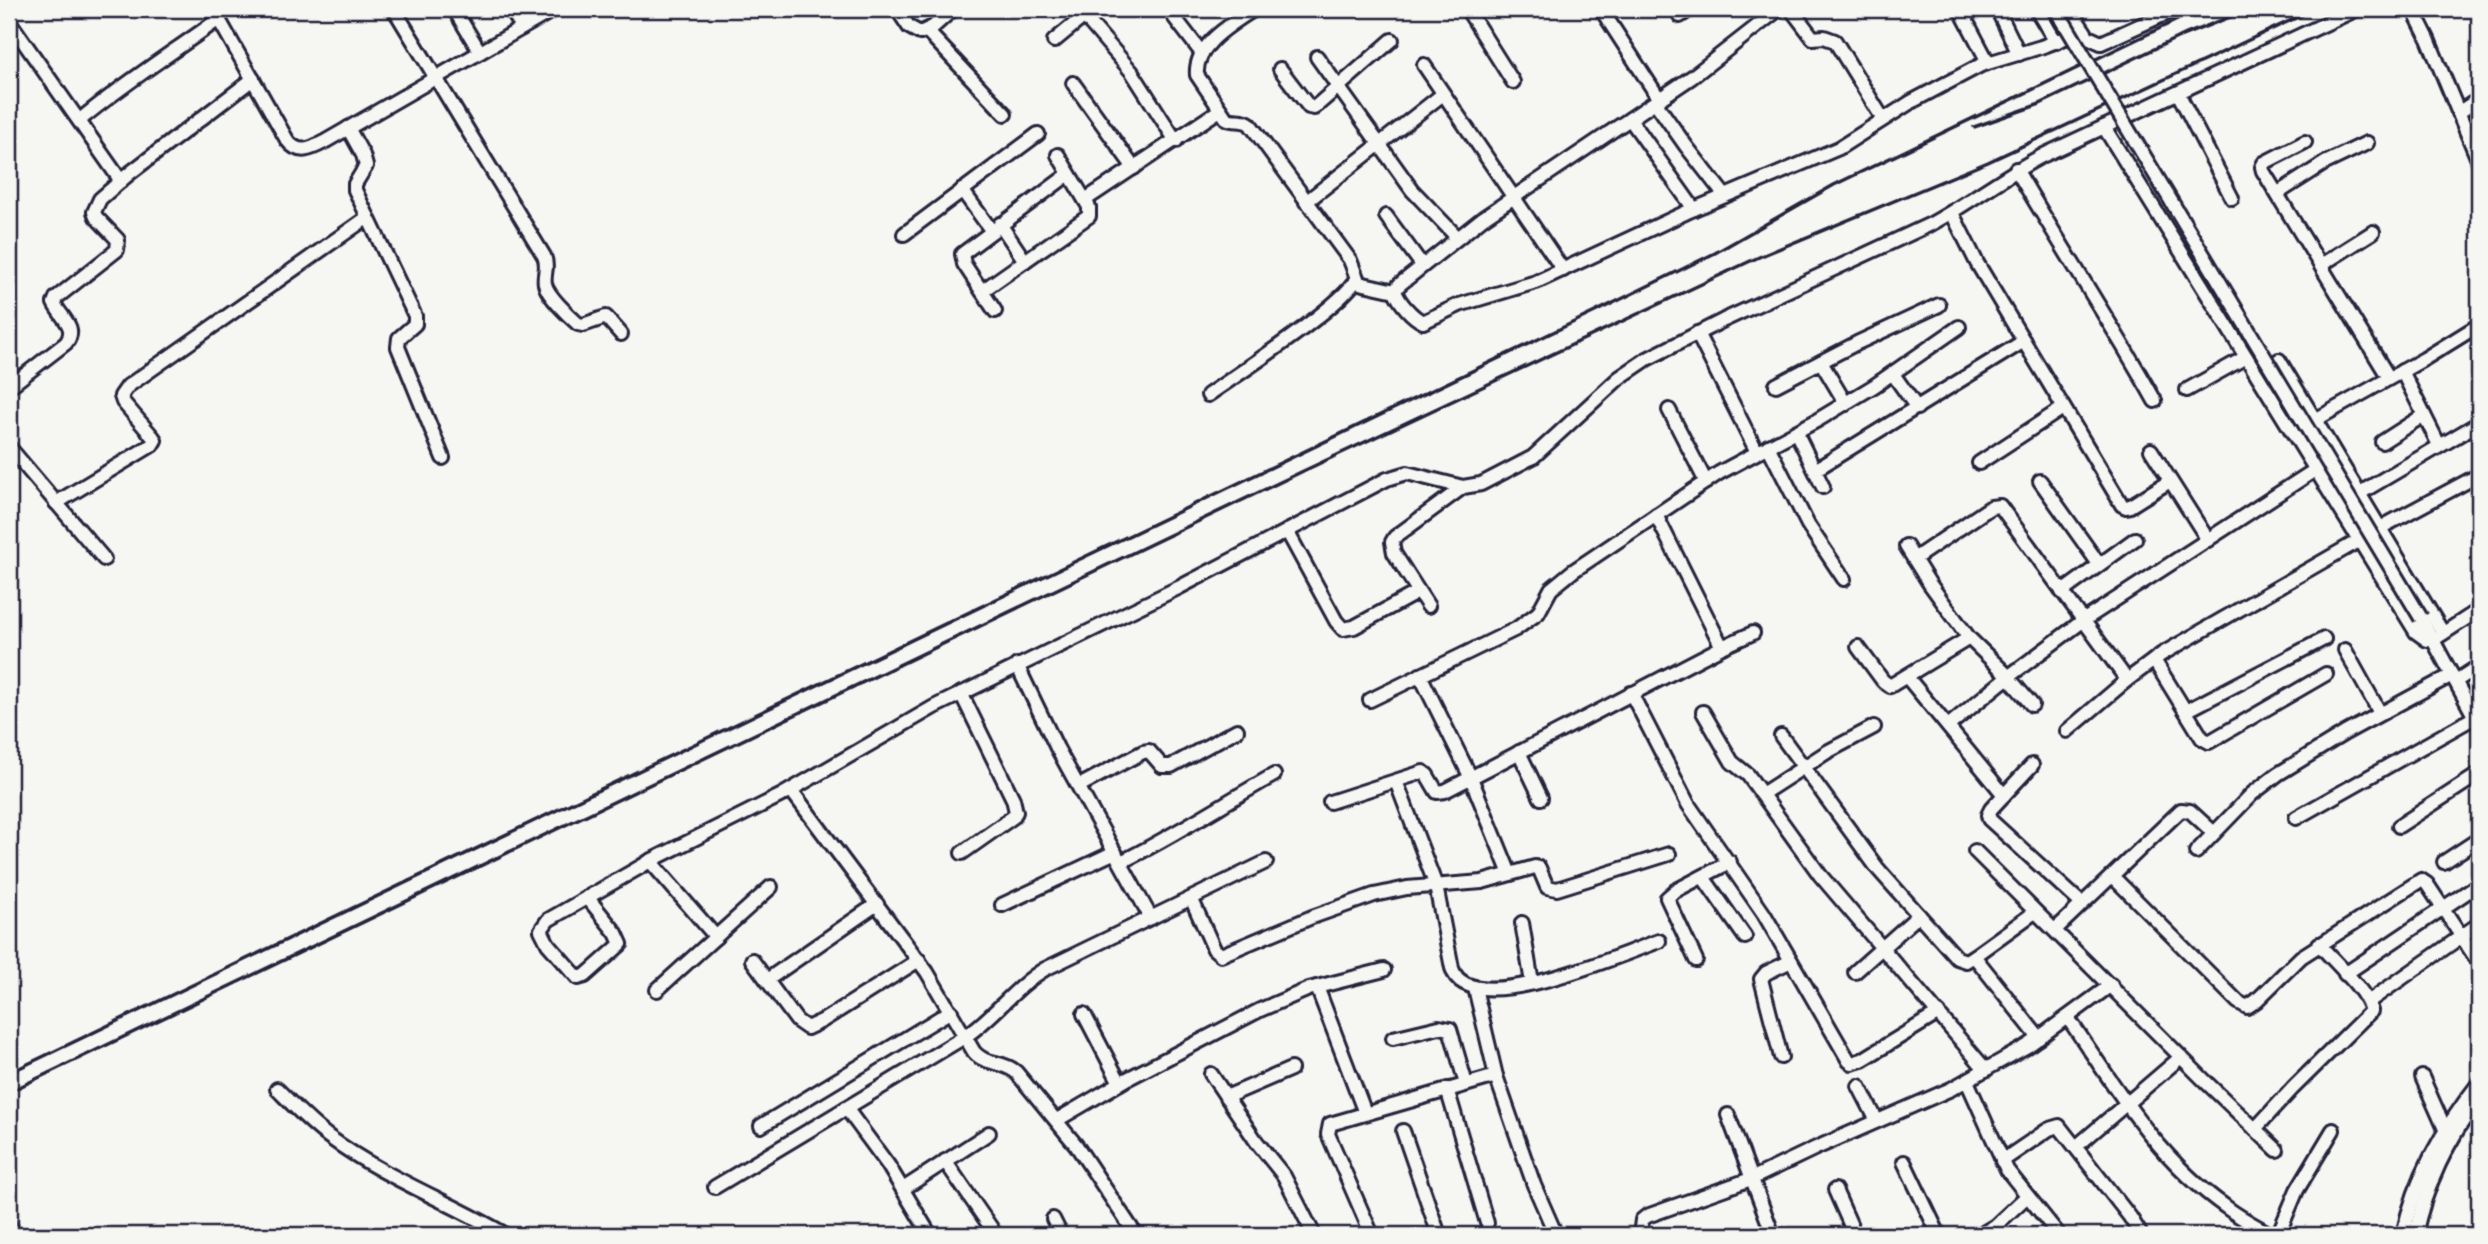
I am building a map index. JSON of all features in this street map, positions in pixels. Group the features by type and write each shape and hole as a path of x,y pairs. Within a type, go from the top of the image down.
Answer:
{"street":[{"path":"394,9 544,256 547,269 544,282 549,293 578,324 583,325 606,317 621,334"},
{"path":"454,9 480,52"},
{"path":"511,9 522,28"},
{"path":"80,120 124,84 151,68 216,14 287,140 295,148 309,149 555,9"},
{"path":"897,9 914,31 927,32 1005,114"},
{"path":"927,32 953,9"},
{"path":"1168,9 1202,52"},
{"path":"1230,9 1238,21"},
{"path":"1208,395 1320,314 1342,296 1356,278 1354,265 1250,124 1246,121 1230,120 1220,110 1197,75 1202,52 1254,9"},
{"path":"1467,9 1513,82"},
{"path":"1601,9 1686,146 1725,196"},
{"path":"1395,291 1457,237 1658,101 1765,13 1779,9"},
{"path":"1791,9 1813,38 1824,37 1835,41 1883,119"},
{"path":"1960,9 1988,62"},
{"path":"1997,9 2019,54"},
{"path":"2036,9 2056,42"},
{"path":"2056,9 2421,618 2438,636"},
{"path":"2070,9 2092,40 2101,43 2158,13 2176,9"},
{"path":"587,897 617,933 621,944 585,976 578,978 548,944 541,930 548,920 587,897 650,861 792,790 961,693 1178,588 1398,475 1419,475 1463,487 1481,484 1533,457 1634,367 1697,333 1907,237 1952,213 2016,169 2357,9"},
{"path":"2413,9 2479,162"},
{"path":"1055,41 1089,13 1132,72 1176,141"},
{"path":"9,21 121,181"},
{"path":"1355,282 1395,291 1417,319 1423,322 1459,304 1517,289 1563,270 1694,209 1849,143 1883,119 1966,71 2084,31"},
{"path":"1280,69 1309,107 1319,105 1392,40"},
{"path":"1317,57 1412,190 1457,237"},
{"path":"1424,65 1563,270"},
{"path":"9,387 71,337 72,331 54,303 56,298 117,250 118,240 94,212 100,199 253,79"},
{"path":"1073,83 1134,168"},
{"path":"1306,202 1443,93"},
{"path":"2178,93 2232,198"},
{"path":"2458,113 2479,99"},
{"path":"1086,200 1220,110"},
{"path":"1630,119 1694,209"},
{"path":"2104,127 2416,632 2427,640 2479,610"},
{"path":"348,128 366,166 355,184 357,194 415,316 415,324 399,338 398,346 443,457"},
{"path":"904,234 1038,134"},
{"path":"2305,142 2268,161 2262,167 2389,378"},
{"path":"2278,193 2325,163 2367,143"},
{"path":"982,291 1089,216 1086,200 1058,155"},
{"path":"2016,169 2155,401"},
{"path":"995,311 964,264 962,254 1069,174"},
{"path":"962,190 1025,261"},
{"path":"1952,213 1977,263 2124,507 2170,481"},
{"path":"1386,216 1422,265"},
{"path":"56,503 152,445 155,440 153,437 122,402 121,396 128,386 368,217"},
{"path":"2321,265 2373,232"},
{"path":"1776,385 1939,305"},
{"path":"2315,420 2479,325"},
{"path":"1370,700 1523,624 1538,613 1551,589 1561,580 1656,515 1706,482 1846,404 1959,327"},
{"path":"1697,333 1808,525 1844,579"},
{"path":"1815,470 2024,341"},
{"path":"2187,390 2246,357"},
{"path":"2279,360 2380,528 2438,636 2454,678 2477,721 2296,818"},
{"path":"1821,362 1846,404"},
{"path":"2402,371 2440,445"},
{"path":"1893,374 1917,408"},
{"path":"1979,463 2063,408"},
{"path":"1669,410 1706,482"},
{"path":"2382,442 2424,415"},
{"path":"2360,493 2479,423"},
{"path":"1796,432 1823,487"},
{"path":"9,447 104,559"},
{"path":"2151,450 2207,540"},
{"path":"1948,726 2084,620 2315,470"},
{"path":"2380,528 2479,475"},
{"path":"2040,481 2099,564"},
{"path":"1428,606 1394,553 1392,542 1463,487"},
{"path":"1914,559 1979,515 2000,506 2127,680"},
{"path":"1656,515 1722,647"},
{"path":"1287,531 1336,621 1343,629 1354,627 1418,592"},
{"path":"2062,592 2134,539"},
{"path":"2067,731 2154,660 2360,540"},
{"path":"1906,546 1969,638 2032,705"},
{"path":"1330,802 1423,772 1441,793 1753,633"},
{"path":"1858,647 1886,685 1894,685 1969,638"},
{"path":"2186,711 2324,639"},
{"path":"2345,650 2380,713"},
{"path":"2154,660 2202,738 2209,742 2326,674"},
{"path":"1017,665 1046,725 1151,918"},
{"path":"2196,852 2252,794 2272,778 2380,713 2479,666"},
{"path":"1420,675 1471,778 1510,874"},
{"path":"1907,677 2004,795"},
{"path":"961,693 1013,799 1016,812 1013,817 962,853"},
{"path":"1632,693 1688,804 1764,914 1839,1046 1852,1063 1876,1052 1939,1013"},
{"path":"1703,712 1732,762 1748,775 1820,875 1986,1070"},
{"path":"1762,794 1874,727"},
{"path":"1079,786 1143,752 1149,751 1162,766 1171,766 1237,730"},
{"path":"1781,736 1878,869 1956,958 1966,961 1974,957 2035,912"},
{"path":"1519,752 1541,798"},
{"path":"2032,765 1991,809 1989,819 2082,904"},
{"path":"2399,826 2479,774"},
{"path":"1002,905 1171,837 1213,809 1274,775"},
{"path":"1396,781 1436,886 1454,975 1462,984 1475,988 1503,989 1532,983 1580,970 1659,941"},
{"path":"792,790 919,960 980,1059 1008,1065 1016,1072 1100,1177 1136,1235"},
{"path":"2055,930 2181,810 2190,811 2214,833"},
{"path":"2444,862 2479,839"},
{"path":"1975,851 2277,1150"},
{"path":"1192,900 1214,949 1221,956 1312,917 1374,895 1407,888 1472,884 1535,867 1539,868 1547,887 1557,890 1669,854"},
{"path":"650,861 716,937"},
{"path":"715,1187 966,1036 1032,977 1266,862"},
{"path":"1696,960 1667,898 1675,891 1730,862"},
{"path":"2112,876 2238,1002 2247,1007 2301,957 2421,880 2427,884 2479,963"},
{"path":"1703,877 1745,937"},
{"path":"2345,974 2479,884"},
{"path":"657,990 771,887"},
{"path":"767,980 877,904"},
{"path":"1855,972 1919,915"},
{"path":"1522,923 1532,983"},
{"path":"2368,1002 2479,924"},
{"path":"2255,1129 2371,1011 2368,1002 2319,944"},
{"path":"1974,957 2039,1038"},
{"path":"752,960 797,1021 807,1028 919,960"},
{"path":"1781,1057 1761,979 1766,973 1791,961"},
{"path":"1057,1121 1120,1083 1260,1010 1317,987 1384,970"},
{"path":"1640,1235 1642,1220 1647,1216 1751,1179 1968,1081 2039,1038 2111,985"},
{"path":"1317,987 1365,1113"},
{"path":"1475,988 1496,1076 1534,1185 1556,1235"},
{"path":"761,1126 951,1011"},
{"path":"1084,1014 1120,1083"},
{"path":"2068,1018 2158,1145 2207,1193 2272,1235"},
{"path":"1393,1038 1439,1027 1450,1029 1466,1084"},
{"path":"2077,1146 2181,1057"},
{"path":"1226,1097 1291,1069"},
{"path":"1211,1074 1284,1176 1314,1235"},
{"path":"1372,1235 1328,1129 1336,1122 1496,1076"},
{"path":"2423,1077 2445,1129"},
{"path":"1968,1081 2002,1161 2026,1197 2059,1235"},
{"path":"2403,1235 2421,1177 2445,1129 2479,1083"},
{"path":"1858,1086 1877,1121"},
{"path":"1447,1089 1487,1223"},
{"path":"277,1090 342,1146 506,1235"},
{"path":"2415,1235 2432,1177 2455,1133 2479,1098"},
{"path":"846,1108 903,1189 930,1235"},
{"path":"1728,1115 1773,1235"},
{"path":"2002,1161 2054,1126 2059,1126 2077,1146 2141,1235"},
{"path":"2278,1235 2297,1190 2333,1130"},
{"path":"1403,1131 1439,1235"},
{"path":"903,1189 989,1133"},
{"path":"945,1161 996,1235"},
{"path":"1904,1162 1939,1235"},
{"path":"1835,1190 1855,1235"},
{"path":"1980,1235 2001,1222 2026,1197"},
{"path":"1052,1219 1061,1235"},
{"path":"9,1223 14,1235"}],"railway":[{"path":"9,1073 1597,311 1715,253 1834,185 2200,9"},
{"path":"1974,127 2040,104 2179,37 2250,9"},
{"path":"9,1092 1299,473 1759,257 1988,162 2315,9"}]}
